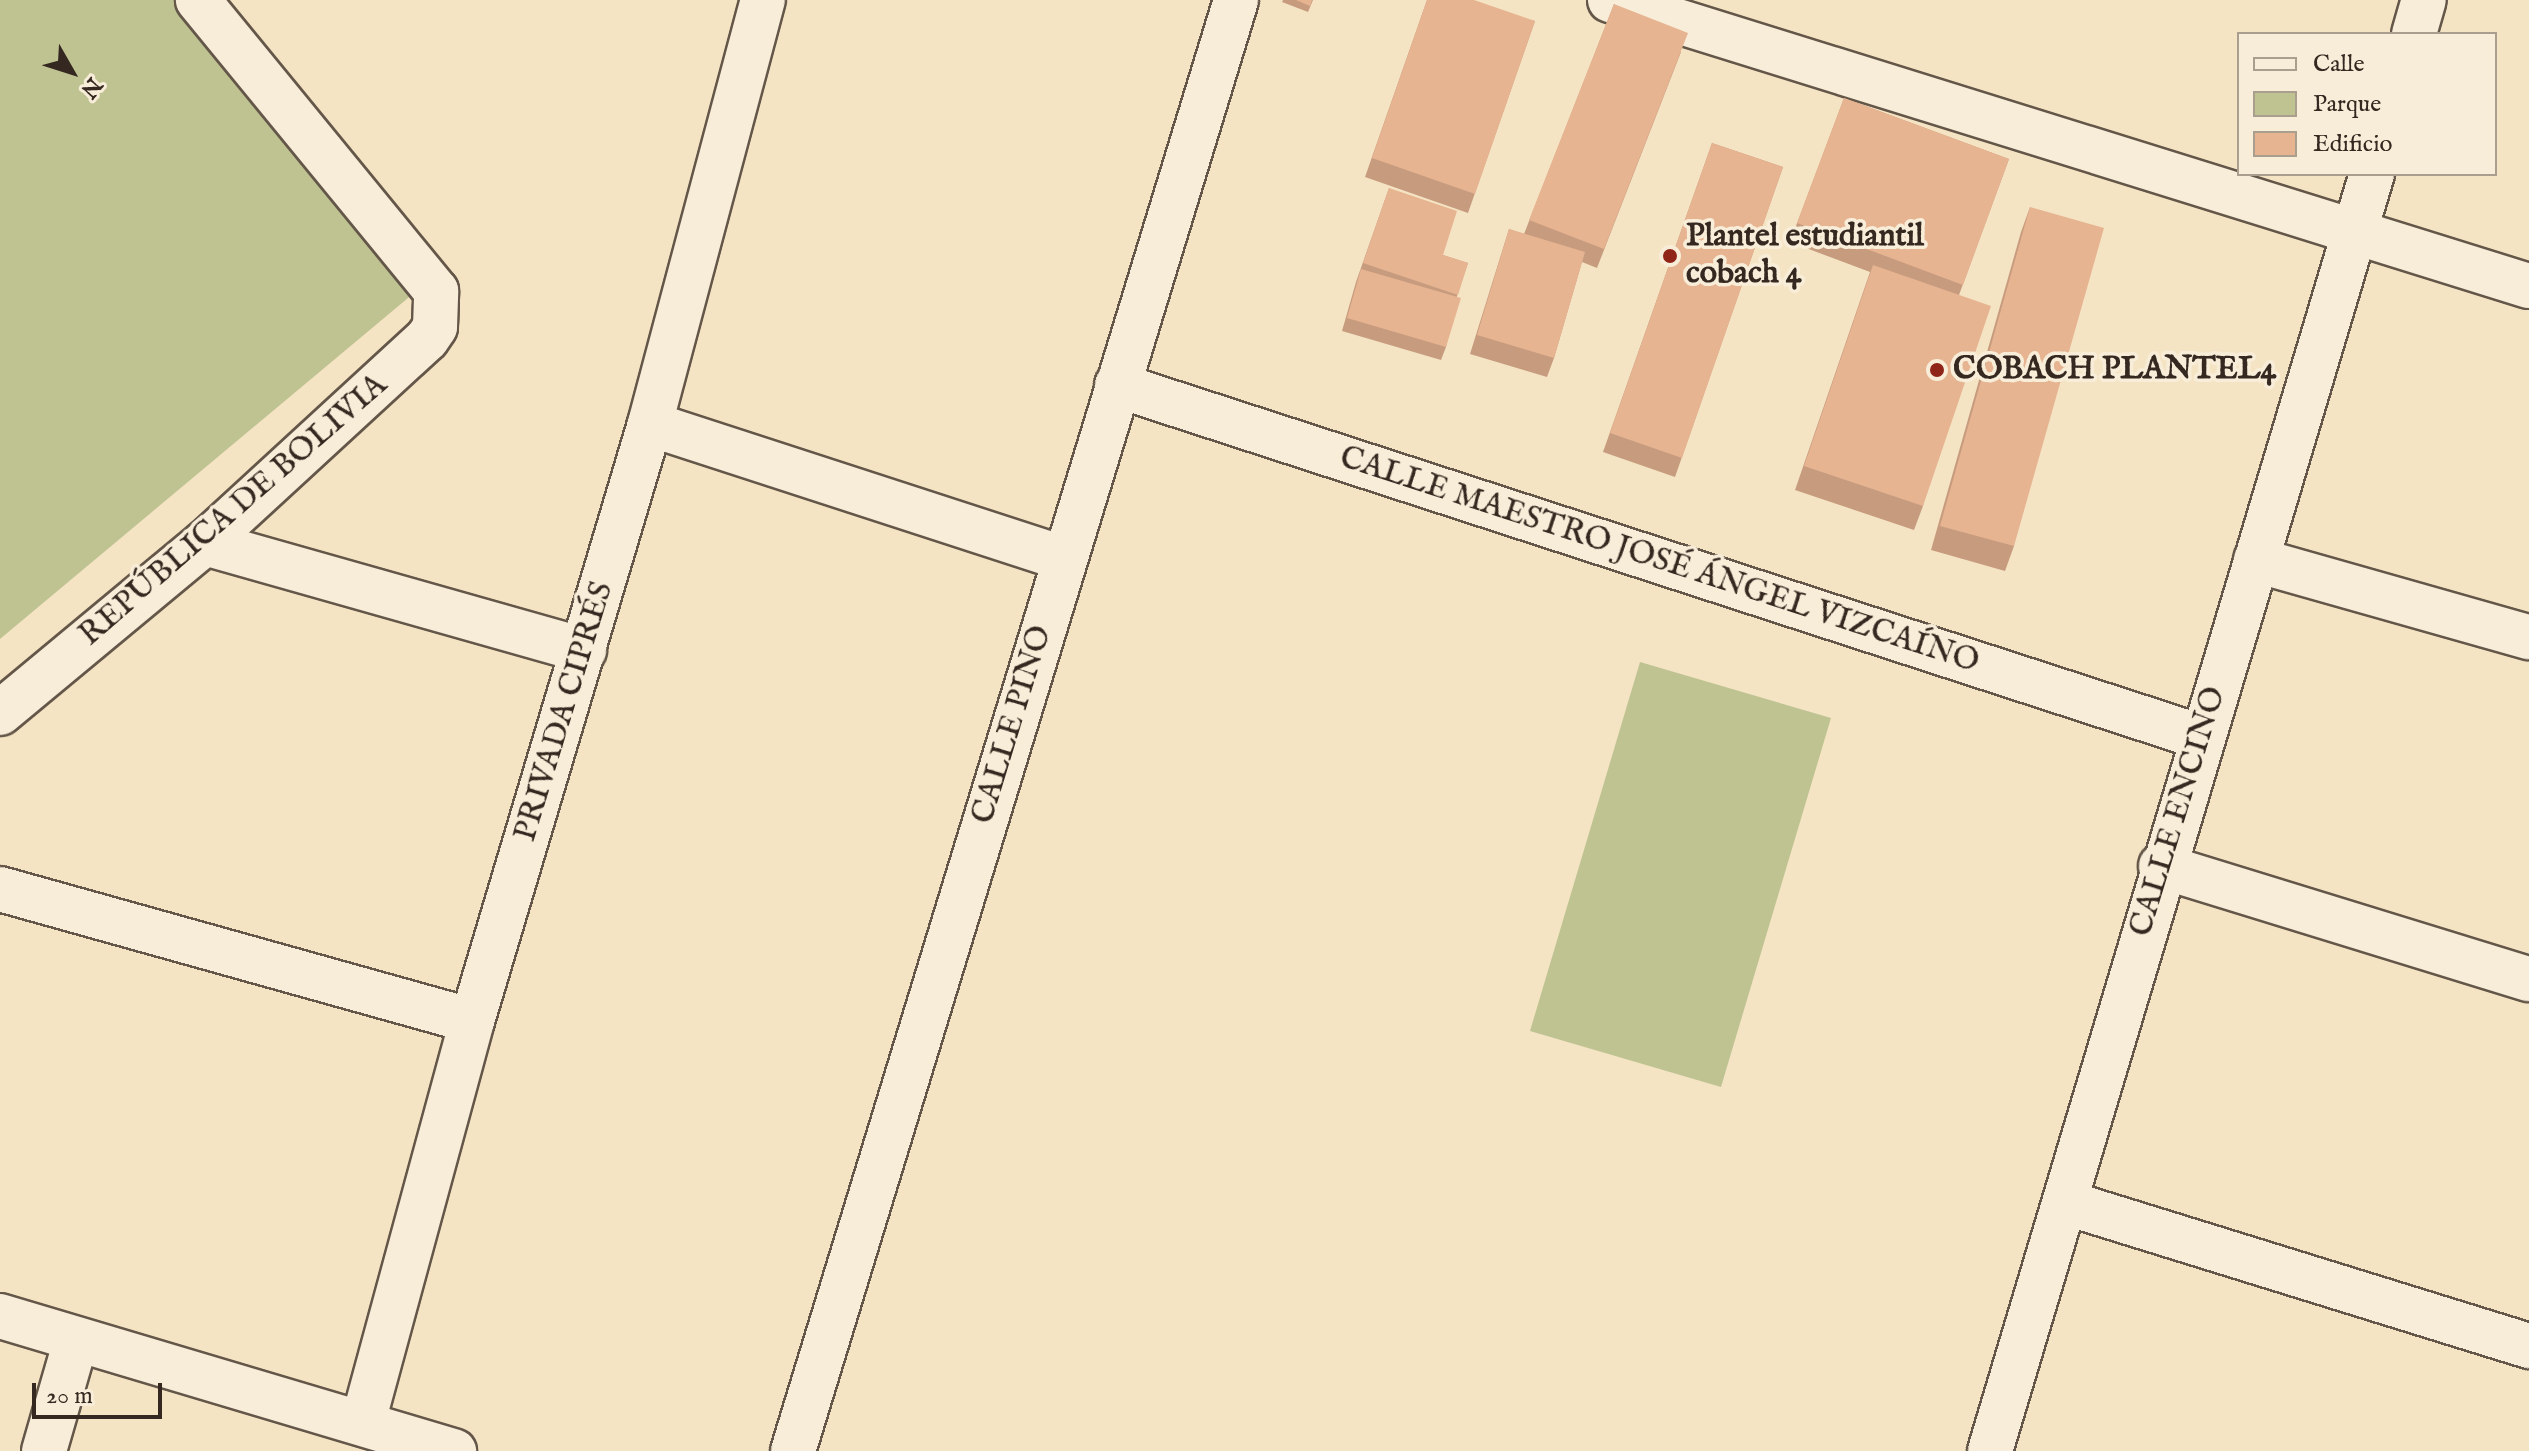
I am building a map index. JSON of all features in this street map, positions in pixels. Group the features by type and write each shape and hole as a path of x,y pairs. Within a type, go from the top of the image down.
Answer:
{"street":[{"name":"REPÚBLICA DE BOLIVIA","path":"0,713 205,543 427,339 438,312 436,291 198,0"},
{"name":"CALLE PINO","path":"793,1451 1063,558 1236,0"},
{"path":"1610,0 2529,286"},
{"path":"2415,32 2424,0"},
{"name":"PRIVADA CIPRÉS","path":"363,1422 472,1021 650,424 758,3"},
{"name":"CALLE ENCINO","path":"1990,1451 2067,1203 2161,866 2371,176"},
{"name":"CALLE MAESTRO JOSÉ ÁNGEL VIZCAÍNO","path":"1117,385 2201,737"},
{"path":"650,424 1063,558"},
{"path":"205,543 584,650"},
{"path":"2256,560 2529,637"},
{"path":"2161,866 2529,979"},
{"path":"0,889 472,1021"},
{"path":"2067,1203 2529,1346"},
{"path":"0,1316 454,1451"},
{"path":"44,1451 76,1340"}],"green space":[{"path":"0,0 179,0 414,293 0,639"},
{"path":"1640,662 1831,718 1721,1087 1530,1031"}],"building":[{"path":"1296,0 1312,0 1310,6"},
{"path":"1427,0 1474,0 1535,21 1475,194 1372,158"},
{"path":"1614,4 1688,33 1604,249 1529,220"},
{"path":"1844,98 2009,159 1963,285 1797,223"},
{"path":"1712,143 1783,167 1682,458 1610,433"},
{"path":"1389,188 1457,211 1443,255 1468,263 1458,295 1363,263"},
{"path":"2030,207 2104,228 2014,546 1940,526"},
{"path":"1509,229 1585,252 1554,358 1477,335"},
{"path":"1873,265 1991,306 1923,506 1804,466"},
{"path":"1361,269 1461,298 1446,347 1347,318"}],"place":[{"name":"Plantel estudiantil cobach 4","path":"1670,256"},
{"name":"COBACH PLANTEL4","path":"1937,370"}]}
